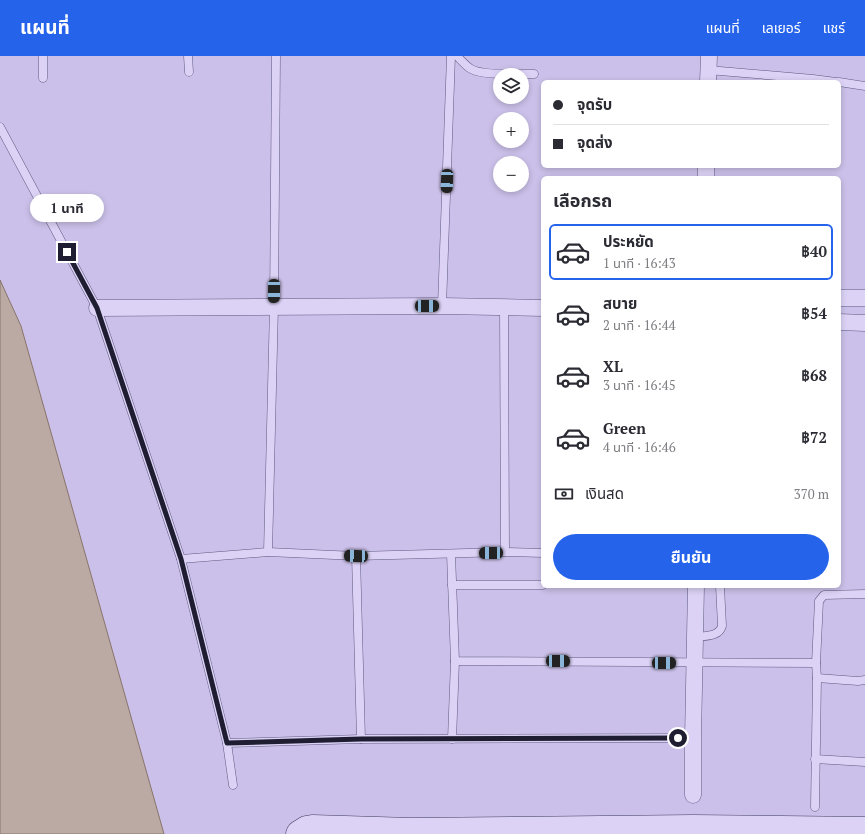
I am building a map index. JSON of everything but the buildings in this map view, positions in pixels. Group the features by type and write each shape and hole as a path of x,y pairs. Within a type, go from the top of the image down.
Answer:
{"main road":[{"path":"297,834 306,827 312,826 411,829 693,826 865,828"}],"street":[{"path":"841,298 865,298"},
{"path":"97,308 274,306 442,306 541,308"},
{"path":"841,322 865,322"},
{"path":"693,795 696,588"}],"lane":[{"path":"42,78 43,56"},
{"path":"188,56 189,72"},
{"path":"268,552 274,306 276,56"},
{"path":"442,306 452,56"},
{"path":"457,56 470,68 475,70 491,73 534,74"},
{"path":"708,69 821,80"},
{"path":"841,82 865,86"},
{"path":"0,126 97,308 181,559 227,743 234,785"},
{"path":"504,307 505,552"},
{"path":"181,559 268,552 356,556 505,552 541,553"},
{"path":"450,554 454,661 452,739"},
{"path":"356,556 361,739"},
{"path":"452,585 541,585"},
{"path":"695,637 714,635 720,630 722,626 720,588"},
{"path":"815,807 816,663 819,601 824,595 865,594"},
{"path":"454,661 816,663"},
{"path":"817,678 858,681 865,680"},
{"path":"227,743 361,739 693,738"},
{"path":"816,759 865,762"}],"shaded area":[{"path":"0,280 21,326 164,834 0,834"}],"route":[{"path":"67,252 97,308 181,559 227,743 361,739 678,738"}]}
